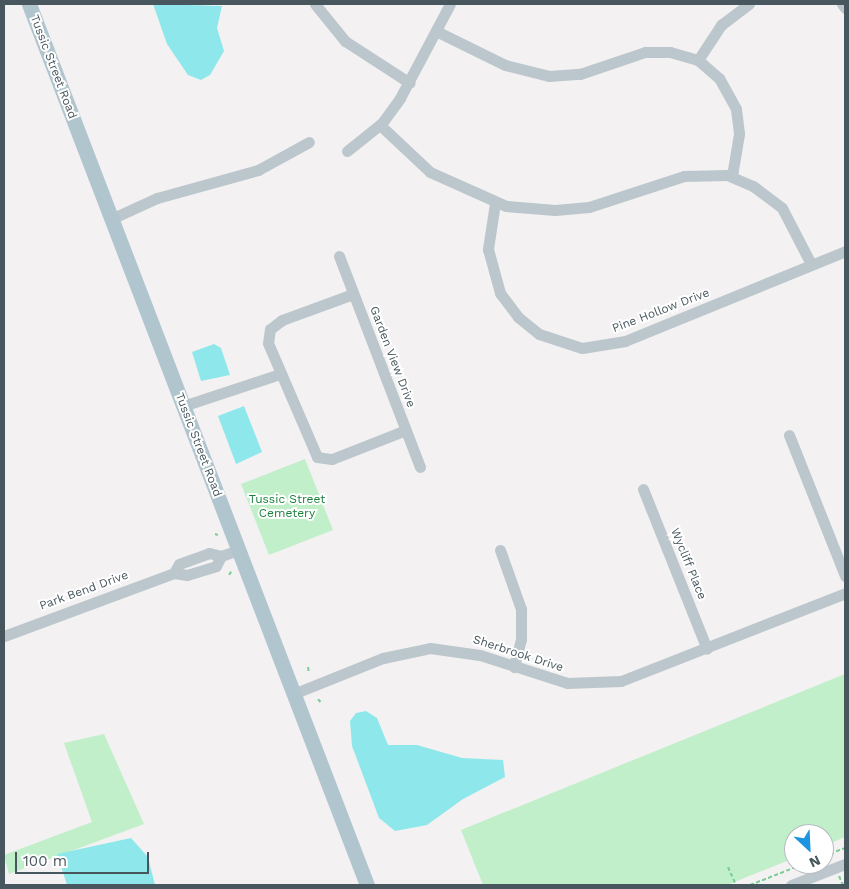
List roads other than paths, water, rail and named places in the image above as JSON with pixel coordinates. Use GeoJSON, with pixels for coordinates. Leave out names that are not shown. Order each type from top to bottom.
{"type":"FeatureCollection","features":[{"type":"Feature","properties":{"kind":"main road","name":"Tussic Street Road"},"geometry":{"type":"LineString","coordinates":[[29,5],[367,885]]}},
{"type":"Feature","properties":{"kind":"street"},"geometry":{"type":"LineString","coordinates":[[315,4],[345,41],[410,83]]}},
{"type":"Feature","properties":{"kind":"street"},"geometry":{"type":"LineString","coordinates":[[348,151],[380,125],[410,83],[450,4]]}},
{"type":"Feature","properties":{"kind":"street"},"geometry":{"type":"LineString","coordinates":[[698,60],[721,25],[750,4]]}},
{"type":"Feature","properties":{"kind":"street"},"geometry":{"type":"LineString","coordinates":[[842,4],[845,8]]}},
{"type":"Feature","properties":{"kind":"street"},"geometry":{"type":"LineString","coordinates":[[436,31],[505,65],[549,76],[580,74],[645,52],[670,52],[698,60],[719,78],[736,109],[740,134],[732,176]]}},
{"type":"Feature","properties":{"kind":"street"},"geometry":{"type":"LineString","coordinates":[[380,125],[430,172],[495,203],[575,209],[619,199],[684,176],[732,176],[753,186],[782,208],[812,264]]}},
{"type":"Feature","properties":{"kind":"street"},"geometry":{"type":"LineString","coordinates":[[111,219],[164,196],[258,170],[309,142]]}},
{"type":"Feature","properties":{"kind":"street","name":"Pine Hollow Drive"},"geometry":{"type":"LineString","coordinates":[[495,203],[488,249],[500,293],[529,327],[567,345],[594,348],[625,341],[845,251]]}},
{"type":"Feature","properties":{"kind":"street","name":"Garden View Drive"},"geometry":{"type":"LineString","coordinates":[[339,256],[420,467]]}},
{"type":"Feature","properties":{"kind":"street"},"geometry":{"type":"LineString","coordinates":[[353,294],[282,320],[270,329],[268,343],[280,374],[317,457],[332,458],[406,430]]}},
{"type":"Feature","properties":{"kind":"street"},"geometry":{"type":"LineString","coordinates":[[183,406],[280,374]]}},
{"type":"Feature","properties":{"kind":"street"},"geometry":{"type":"LineString","coordinates":[[789,434],[845,576]]}},
{"type":"Feature","properties":{"kind":"street","name":"Wycliff Place"},"geometry":{"type":"LineString","coordinates":[[643,488],[707,649]]}},
{"type":"Feature","properties":{"kind":"street","name":"Park Bend Drive"},"geometry":{"type":"LineString","coordinates":[[4,636],[174,573],[187,574],[216,566],[221,556],[238,550]]}},
{"type":"Feature","properties":{"kind":"street"},"geometry":{"type":"LineString","coordinates":[[500,550],[521,609],[521,638],[514,667]]}},
{"type":"Feature","properties":{"kind":"street","name":"Sherbrook Drive"},"geometry":{"type":"LineString","coordinates":[[293,694],[411,650],[465,651],[567,683],[605,684],[639,676],[845,593]]}},
{"type":"Feature","properties":{"kind":"street"},"geometry":{"type":"LineString","coordinates":[[791,885],[841,868]]}},
{"type":"Feature","properties":{"kind":"water"},"geometry":{"type":"Polygon","coordinates":[[[153,4],[222,6],[217,28],[224,51],[210,75],[201,80],[188,75],[167,44],[153,4]]]}},
{"type":"Feature","properties":{"kind":"water"},"geometry":{"type":"Polygon","coordinates":[[[214,344],[221,348],[230,375],[201,381],[192,352],[214,344]]]}},
{"type":"Feature","properties":{"kind":"water"},"geometry":{"type":"Polygon","coordinates":[[[244,406],[262,452],[236,464],[218,416],[244,406]]]}},
{"type":"Feature","properties":{"kind":"water"},"geometry":{"type":"Polygon","coordinates":[[[366,711],[377,718],[388,745],[417,745],[462,758],[503,760],[505,777],[463,799],[427,825],[395,831],[379,818],[352,746],[350,721],[356,713],[366,711]]]}},
{"type":"Feature","properties":{"kind":"water"},"geometry":{"type":"Polygon","coordinates":[[[131,838],[148,857],[155,885],[67,885],[57,854],[131,838]]]}},
{"type":"Feature","properties":{"kind":"park label","name":"Tussic Street Cemetery"},"geometry":{"type":"Point","coordinates":[287,507]}}]}
